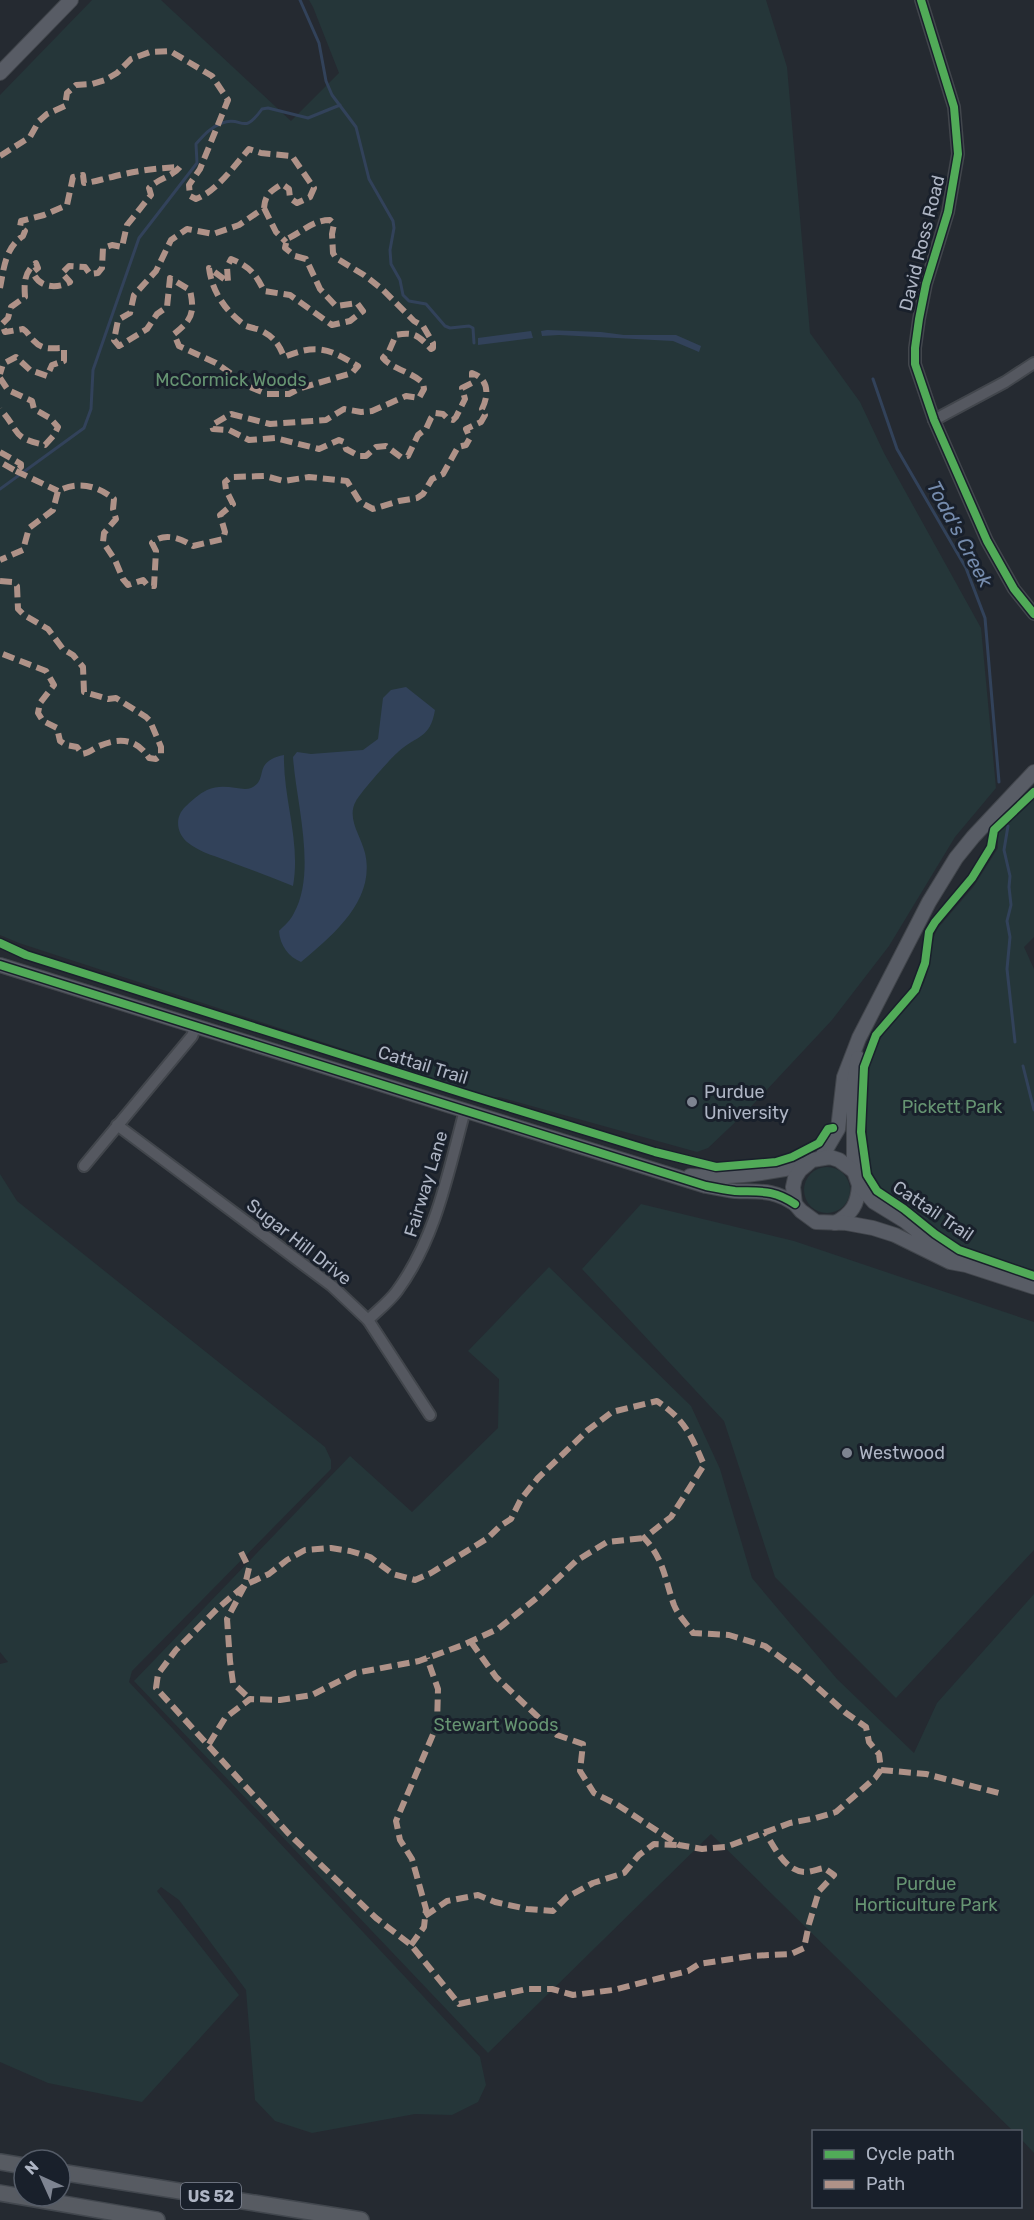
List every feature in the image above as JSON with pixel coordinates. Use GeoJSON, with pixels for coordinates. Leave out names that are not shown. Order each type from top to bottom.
{"type":"FeatureCollection","features":[{"type":"Feature","properties":{"kind":"main road","name":"US 52"},"geometry":{"type":"LineString","coordinates":[[72,2174],[361,2220]]}},
{"type":"Feature","properties":{"kind":"main road","name":"US 52"},"geometry":{"type":"LineString","coordinates":[[0,2193],[158,2220]]}},
{"type":"Feature","properties":{"kind":"street"},"geometry":{"type":"LineString","coordinates":[[0,73],[71,0]]}},
{"type":"Feature","properties":{"kind":"street","name":"David Ross Road"},"geometry":{"type":"LineString","coordinates":[[921,0],[954,107],[958,154],[948,212],[926,284],[915,348],[915,364],[934,420],[987,541],[1014,589],[1034,614]]}},
{"type":"Feature","properties":{"kind":"street"},"geometry":{"type":"LineString","coordinates":[[934,420],[1005,382],[1034,363]]}},
{"type":"Feature","properties":{"kind":"street"},"geometry":{"type":"LineString","coordinates":[[820,1158],[838,1129],[844,1077],[859,1038],[929,902],[956,858],[1034,772]]}},
{"type":"Feature","properties":{"kind":"street"},"geometry":{"type":"LineString","coordinates":[[0,965],[706,1186],[735,1191],[767,1191],[784,1197],[816,1222],[873,1228],[895,1235],[950,1262],[1034,1287]]}},
{"type":"Feature","properties":{"kind":"street"},"geometry":{"type":"LineString","coordinates":[[835,1223],[851,1213],[856,1204],[854,1082],[856,1065],[873,1014]]}},
{"type":"Feature","properties":{"kind":"street"},"geometry":{"type":"LineString","coordinates":[[84,1166],[192,1036],[196,1026]]}},
{"type":"Feature","properties":{"kind":"street","name":"Fairway Lane"},"geometry":{"type":"LineString","coordinates":[[368,1320],[396,1293],[419,1258],[445,1186],[465,1110]]}},
{"type":"Feature","properties":{"kind":"street","name":"Sugar Hill Drive"},"geometry":{"type":"LineString","coordinates":[[117,1125],[332,1286],[368,1320],[430,1415]]}},
{"type":"Feature","properties":{"kind":"street"},"geometry":{"type":"LineString","coordinates":[[675,1176],[747,1175],[776,1171],[830,1157],[839,1160],[857,1178],[879,1206],[905,1221],[939,1248],[966,1265]]}},
{"type":"Feature","properties":{"kind":"street"},"geometry":{"type":"LineString","coordinates":[[795,1204],[793,1187],[795,1178],[807,1164]]}},
{"type":"Feature","properties":{"kind":"green space","name":"McCormick Woods"},"geometry":{"type":"Polygon","coordinates":[[[92,0],[161,0],[291,121],[339,73],[309,0],[766,0],[787,67],[810,333],[860,402],[884,453],[981,628],[996,788],[955,837],[889,946],[832,1020],[747,1111],[708,1148],[697,1152],[499,1097],[489,1098],[393,1068],[380,1061],[0,935],[0,95],[92,0]]]}},
{"type":"Feature","properties":{"kind":"green space","name":"Pickett Park"},"geometry":{"type":"Polygon","coordinates":[[[1034,798],[1034,937],[1024,947],[1034,969],[1034,1270],[982,1254],[952,1240],[909,1206],[881,1189],[873,1177],[870,1163],[866,1112],[869,1069],[876,1047],[880,1038],[923,985],[938,928],[974,886],[998,848],[998,832],[1034,798]]]}},
{"type":"Feature","properties":{"kind":"green space"},"geometry":{"type":"Polygon","coordinates":[[[827,1167],[843,1174],[850,1190],[843,1206],[827,1213],[811,1206],[804,1190],[811,1174],[827,1167]]]}},
{"type":"Feature","properties":{"kind":"green space"},"geometry":{"type":"Polygon","coordinates":[[[0,1174],[17,1201],[325,1447],[331,1460],[331,1469],[132,1671],[129,1682],[480,2057],[486,2085],[478,2102],[452,2115],[415,2114],[312,2133],[275,2121],[255,2100],[246,1990],[179,1900],[161,1887],[157,1891],[239,1995],[142,2102],[48,2083],[0,2062],[0,1664],[8,1662],[0,1652],[0,1174]]]}},
{"type":"Feature","properties":{"kind":"green space"},"geometry":{"type":"Polygon","coordinates":[[[641,1204],[794,1241],[1034,1322],[1034,1550],[896,1698],[775,1577],[724,1421],[582,1269],[641,1204]]]}},
{"type":"Feature","properties":{"kind":"green space","name":"Stewart Woods"},"geometry":{"type":"Polygon","coordinates":[[[549,1267],[691,1406],[720,1469],[752,1578],[837,1679],[914,1753],[937,1703],[1034,1594],[1034,2153],[1022,2140],[1022,2130],[1012,2130],[711,1834],[488,2053],[134,1681],[350,1456],[412,1512],[498,1428],[499,1379],[468,1351],[549,1267]]]}},
{"type":"Feature","properties":{"kind":"water"},"geometry":{"type":"Polygon","coordinates":[[[531,331],[533,338],[478,345],[478,338],[531,331]]]}},
{"type":"Feature","properties":{"kind":"water"},"geometry":{"type":"Polygon","coordinates":[[[541,331],[624,335],[676,335],[701,346],[699,352],[673,341],[542,336],[541,331]]]}},
{"type":"Feature","properties":{"kind":"water"},"geometry":{"type":"Polygon","coordinates":[[[406,687],[435,710],[433,719],[426,732],[394,756],[356,801],[353,807],[353,820],[365,853],[367,870],[364,886],[349,915],[301,962],[286,950],[279,931],[294,913],[301,896],[304,878],[305,857],[293,757],[297,752],[311,754],[363,750],[378,739],[383,698],[391,690],[406,687]]]}},
{"type":"Feature","properties":{"kind":"water"},"geometry":{"type":"Polygon","coordinates":[[[284,755],[295,853],[293,886],[198,849],[183,838],[178,825],[182,811],[201,793],[220,787],[251,788],[260,780],[264,766],[268,762],[284,755]]]}},
{"type":"Feature","properties":{"kind":"waterway"},"geometry":{"type":"LineString","coordinates":[[300,0],[319,43],[326,81],[332,95],[356,127],[369,179],[393,221],[391,264],[400,280],[403,295],[409,301],[426,304],[445,326],[473,328],[474,343]]}},
{"type":"Feature","properties":{"kind":"waterway"},"geometry":{"type":"LineString","coordinates":[[0,489],[84,428],[91,409],[93,370],[139,238],[197,163],[196,144],[218,125],[229,121],[246,124],[262,109],[268,108],[308,118],[340,105]]}},
{"type":"Feature","properties":{"kind":"waterway","name":"Todd's Creek"},"geometry":{"type":"LineString","coordinates":[[873,379],[897,449],[966,568],[985,618],[999,782]]}},
{"type":"Feature","properties":{"kind":"waterway","name":"Todd's Creek"},"geometry":{"type":"LineString","coordinates":[[1008,826],[1004,850],[1010,876],[1011,905],[1007,921],[1010,937],[1007,969],[1015,1042]]}},
{"type":"Feature","properties":{"kind":"waterway","name":"Todd's Creek"},"geometry":{"type":"LineString","coordinates":[[1023,1066],[1034,1110]]}},
{"type":"Feature","properties":{"kind":"marked path"},"geometry":{"type":"LineString","coordinates":[[0,156],[30,137],[39,121],[47,114],[65,106],[67,93],[76,85],[105,80],[117,73],[131,59],[150,52],[170,51],[212,76],[228,100],[200,169],[189,185],[190,196],[196,199],[211,190],[249,149],[261,153],[292,156],[314,188],[310,197],[297,203],[290,198],[289,189],[282,184],[269,193],[264,208],[239,225],[213,234],[187,229],[171,240],[156,271],[134,295],[130,313],[118,320],[114,340],[119,346],[147,329],[157,314],[167,307],[170,278],[190,290],[191,315],[174,334],[179,346],[216,363],[250,387],[267,394],[289,394],[301,388],[352,373],[358,366],[339,355],[323,350],[306,350],[284,357],[278,344],[265,332],[246,326],[226,308],[213,285],[209,268],[228,282],[227,267],[231,259],[251,271],[264,291],[290,295],[332,325],[350,321],[363,311],[357,303],[336,306],[320,289],[306,259],[295,256],[285,248],[287,239],[313,224],[330,220],[334,224],[333,253],[336,258],[382,289],[414,321],[423,326],[433,343],[431,349],[412,334],[396,335],[383,358],[423,383],[424,389],[419,398],[406,396],[372,411],[344,409],[326,420],[270,424],[231,414],[212,425],[213,429],[229,430],[249,440],[275,438],[319,449],[339,440],[344,442],[346,449],[359,456],[366,456],[376,447],[386,446],[402,458],[408,456],[418,435],[426,429],[435,413],[443,414],[453,420],[456,417],[465,399],[462,388],[472,383],[472,373],[482,379],[486,388],[486,398],[482,409],[485,415],[481,422],[466,429],[470,438],[466,445],[458,447],[443,474],[432,479],[423,494],[417,498],[373,509],[360,502],[347,481],[309,477],[284,481],[265,476],[231,477],[225,482],[233,504],[220,515],[225,532],[223,539],[193,546],[172,537],[162,538],[152,543],[156,551],[154,586],[148,586],[143,580],[128,585],[103,542],[104,533],[116,519],[113,509],[114,499],[101,490],[80,485],[72,486],[58,491],[53,510],[29,528],[23,550],[0,560]]}},
{"type":"Feature","properties":{"kind":"marked path"},"geometry":{"type":"LineString","coordinates":[[0,288],[9,252],[25,231],[20,227],[21,221],[44,215],[67,205],[73,177],[83,175],[84,183],[137,171],[180,167],[149,188],[151,195],[127,225],[122,247],[112,245],[103,248],[102,268],[98,273],[90,274],[85,267],[69,266],[62,273],[70,282],[59,286],[48,286],[35,277],[33,272],[38,268],[36,263],[32,266],[26,278],[25,297],[11,307],[8,318],[2,324],[5,332],[23,329],[37,344],[44,347],[64,348],[64,361],[52,365],[47,376],[30,370],[16,357],[3,364],[0,374]]}},
{"type":"Feature","properties":{"kind":"marked path"},"geometry":{"type":"LineString","coordinates":[[264,208],[276,232],[286,242]]}},
{"type":"Feature","properties":{"kind":"marked path"},"geometry":{"type":"LineString","coordinates":[[0,378],[8,390],[32,401],[34,409],[50,418],[58,427],[45,445],[34,442],[21,436],[0,409]]}},
{"type":"Feature","properties":{"kind":"marked path"},"geometry":{"type":"LineString","coordinates":[[0,452],[21,464],[21,467],[16,471],[0,462]]}},
{"type":"Feature","properties":{"kind":"marked path"},"geometry":{"type":"LineString","coordinates":[[16,471],[58,491]]}},
{"type":"Feature","properties":{"kind":"marked path"},"geometry":{"type":"LineString","coordinates":[[0,581],[13,582],[17,586],[18,609],[48,629],[63,649],[73,655],[83,667],[84,692],[108,699],[116,698],[150,721],[161,747],[161,755],[156,759],[149,758],[133,743],[121,741],[107,743],[82,754],[77,747],[66,745],[60,741],[57,728],[43,721],[38,713],[40,703],[54,685],[46,671],[0,653]]}},
{"type":"Feature","properties":{"kind":"marked path"},"geometry":{"type":"LineString","coordinates":[[471,1642],[496,1677],[557,1735],[583,1744],[580,1771],[594,1793],[616,1804],[679,1845],[702,1849],[726,1847],[790,1823],[836,1812],[881,1770],[879,1754],[869,1742],[866,1727],[846,1713],[799,1671],[765,1646],[729,1635],[693,1633],[678,1612],[660,1562],[644,1538],[671,1517],[704,1465],[681,1422],[657,1401],[612,1412],[588,1430],[538,1478],[521,1499],[511,1519],[488,1538],[431,1573],[415,1580],[393,1574],[370,1557],[331,1548],[305,1550],[287,1560],[269,1574],[245,1585],[217,1609],[176,1650],[158,1674],[156,1688],[288,1833],[376,1918],[411,1945],[459,2004],[527,1989],[552,1989],[573,1995],[613,1990],[688,1971],[699,1964],[751,1956],[791,1954],[804,1948],[819,1891],[834,1875],[824,1868],[810,1872],[792,1868],[781,1858],[772,1845],[769,1838],[765,1832]]}},
{"type":"Feature","properties":{"kind":"marked path"},"geometry":{"type":"LineString","coordinates":[[209,1744],[225,1718],[250,1699],[280,1700],[312,1695],[355,1673],[419,1661],[463,1645],[498,1629],[538,1597],[576,1561],[607,1542],[644,1538]]}},
{"type":"Feature","properties":{"kind":"marked path"},"geometry":{"type":"LineString","coordinates":[[241,1552],[249,1568],[245,1585],[227,1619],[233,1683],[250,1699]]}},
{"type":"Feature","properties":{"kind":"marked path"},"geometry":{"type":"LineString","coordinates":[[411,1945],[424,1927],[426,1909],[412,1859],[400,1840],[396,1821],[437,1725],[438,1689],[427,1658]]}},
{"type":"Feature","properties":{"kind":"marked path"},"geometry":{"type":"LineString","coordinates":[[881,1770],[926,1774],[999,1793]]}},
{"type":"Feature","properties":{"kind":"marked path"},"geometry":{"type":"LineString","coordinates":[[425,1916],[447,1901],[478,1895],[495,1902],[527,1909],[553,1911],[567,1897],[593,1883],[624,1873],[639,1855],[654,1844],[677,1845]]}},
{"type":"Feature","properties":{"kind":"cycle path"},"geometry":{"type":"LineString","coordinates":[[921,0],[954,107],[958,154],[948,212],[926,284],[915,348],[915,364],[934,420],[987,541],[1014,589],[1034,614]]}},
{"type":"Feature","properties":{"kind":"cycle path","name":"Cattail Trail"},"geometry":{"type":"LineString","coordinates":[[1034,792],[994,830],[991,847],[972,878],[929,932],[925,963],[915,990],[876,1035],[864,1067],[861,1132],[867,1175],[877,1191],[959,1250],[1034,1276]]}},
{"type":"Feature","properties":{"kind":"cycle path","name":"Cattail Trail"},"geometry":{"type":"LineString","coordinates":[[0,943],[26,955],[472,1096],[655,1152],[716,1167],[776,1162],[792,1157],[819,1143],[828,1129],[833,1128]]}},
{"type":"Feature","properties":{"kind":"cycle path"},"geometry":{"type":"LineString","coordinates":[[0,965],[706,1186],[773,1194],[795,1204]]}},
{"type":"Feature","properties":{"kind":"place","name":"Purdue University"},"geometry":{"type":"Point","coordinates":[692,1102]}},
{"type":"Feature","properties":{"kind":"place","name":"Westwood"},"geometry":{"type":"Point","coordinates":[847,1453]}},
{"type":"Feature","properties":{"kind":"park label","name":"Purdue Horticulture Park"},"geometry":{"type":"Point","coordinates":[926,1894]}}]}
